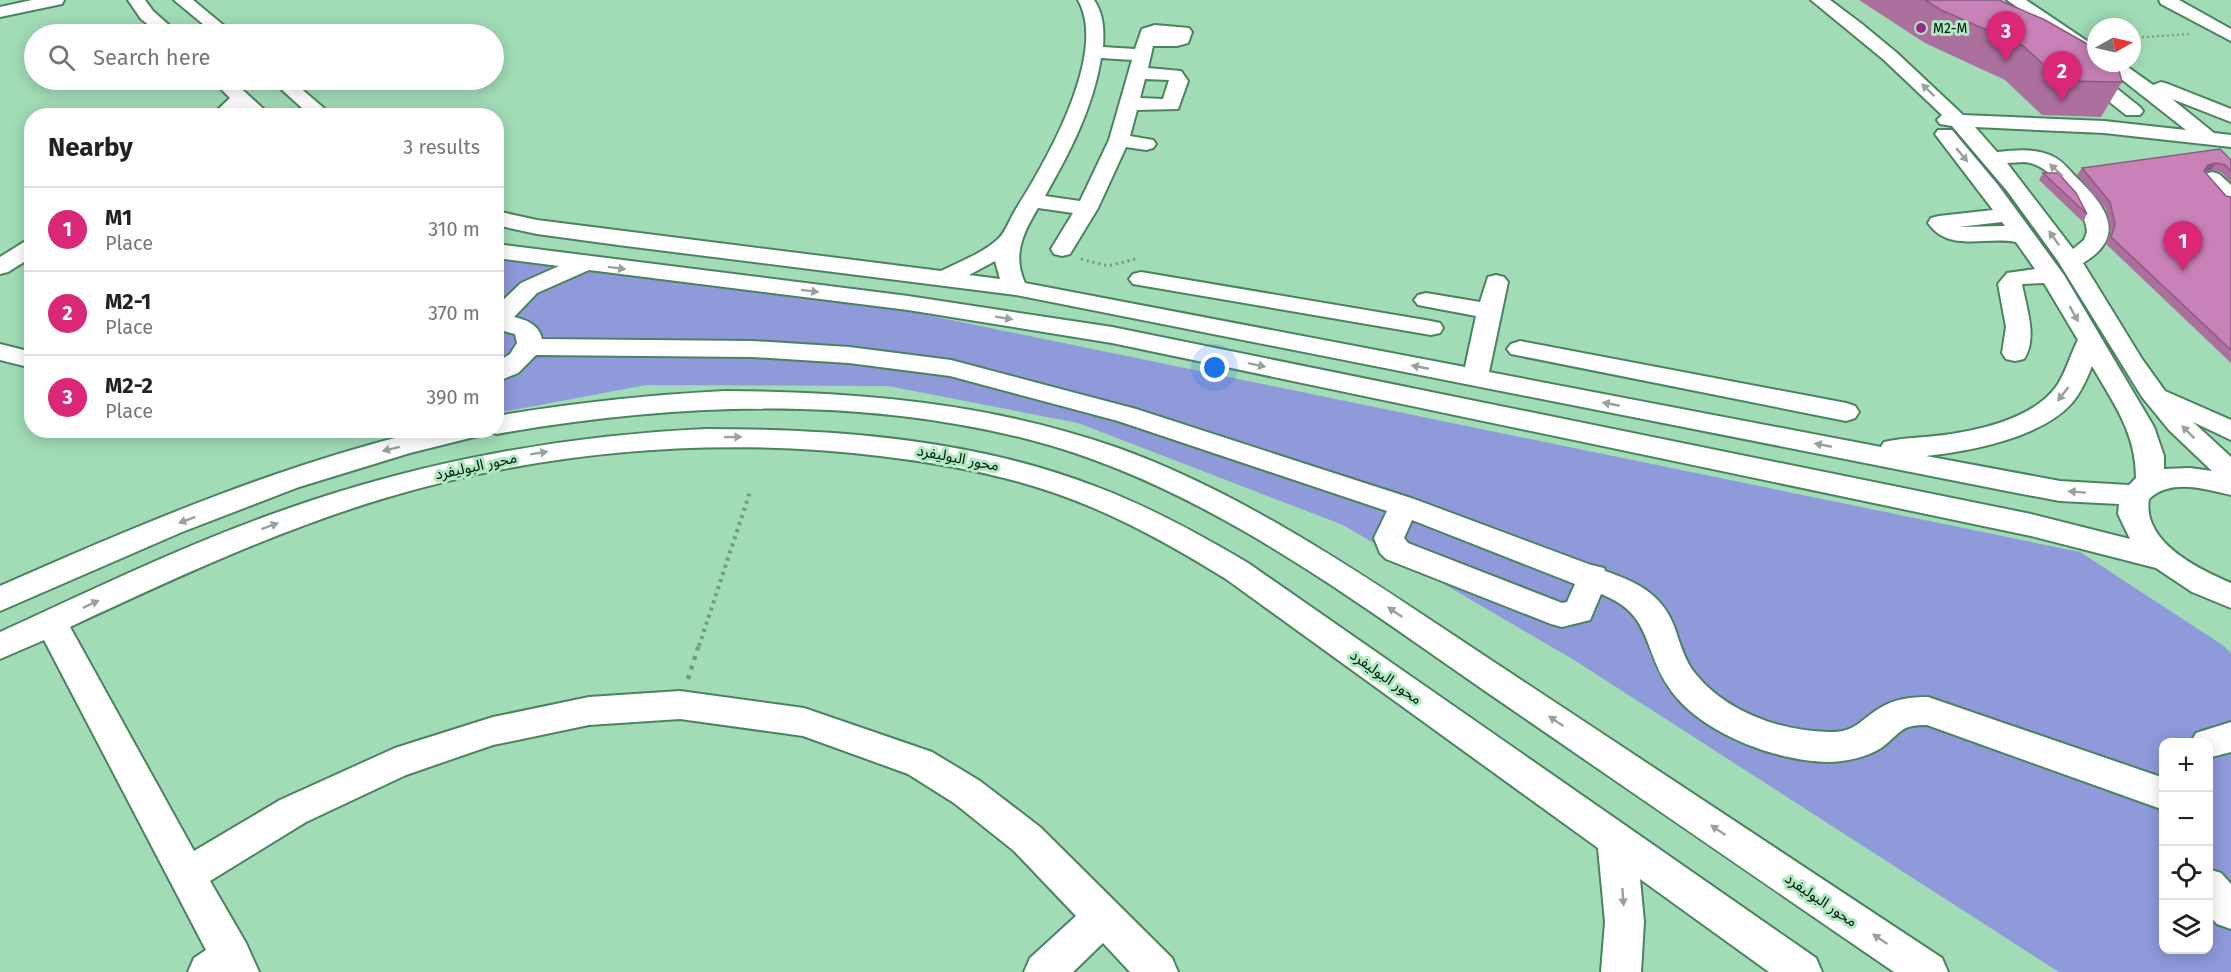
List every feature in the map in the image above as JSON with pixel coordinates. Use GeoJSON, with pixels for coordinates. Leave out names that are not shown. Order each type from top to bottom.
{"type":"FeatureCollection","features":[{"type":"Feature","properties":{"kind":"street"},"geometry":{"type":"LineString","coordinates":[[0,12],[56,0]]}},
{"type":"Feature","properties":{"kind":"street"},"geometry":{"type":"LineString","coordinates":[[136,0],[147,15],[158,24]]}},
{"type":"Feature","properties":{"kind":"street"},"geometry":{"type":"LineString","coordinates":[[1016,288],[1007,265],[1009,243],[1062,148],[1076,117],[1092,55],[1095,21],[1092,9],[1086,0]]}},
{"type":"Feature","properties":{"kind":"street"},"geometry":{"type":"LineString","coordinates":[[1797,0],[1869,57],[1933,120],[1968,162],[2024,237],[2061,275],[2156,397],[2188,433],[2231,472]]}},
{"type":"Feature","properties":{"kind":"street"},"geometry":{"type":"LineString","coordinates":[[1819,0],[1899,62],[1959,120],[2041,220],[2089,342],[2140,427],[2150,456],[2143,489],[2133,513],[2143,535],[2165,559],[2205,585],[2230,597]]}},
{"type":"Feature","properties":{"kind":"street"},"geometry":{"type":"LineString","coordinates":[[2015,0],[2087,42]]}},
{"type":"Feature","properties":{"kind":"street"},"geometry":{"type":"LineString","coordinates":[[2029,0],[2087,42]]}},
{"type":"Feature","properties":{"kind":"street"},"geometry":{"type":"LineString","coordinates":[[2167,0],[2227,34]]}},
{"type":"Feature","properties":{"kind":"street"},"geometry":{"type":"LineString","coordinates":[[147,15],[185,2],[212,24]]}},
{"type":"Feature","properties":{"kind":"street"},"geometry":{"type":"LineString","coordinates":[[2050,46],[2087,43]]}},
{"type":"Feature","properties":{"kind":"street"},"geometry":{"type":"LineString","coordinates":[[1092,55],[1142,57],[1174,75],[1179,81],[1171,105],[1130,104]]}},
{"type":"Feature","properties":{"kind":"street"},"geometry":{"type":"LineString","coordinates":[[1062,249],[1084,214],[1119,140],[1142,57]]}},
{"type":"Feature","properties":{"kind":"street"},"geometry":{"type":"LineString","coordinates":[[2071,64],[2133,111]]}},
{"type":"Feature","properties":{"kind":"street"},"geometry":{"type":"LineString","coordinates":[[2122,72],[2160,99],[2231,158]]}},
{"type":"Feature","properties":{"kind":"street"},"geometry":{"type":"LineString","coordinates":[[2138,72],[2231,141]]}},
{"type":"Feature","properties":{"kind":"street"},"geometry":{"type":"LineString","coordinates":[[2161,88],[2231,116]]}},
{"type":"Feature","properties":{"kind":"street"},"geometry":{"type":"LineString","coordinates":[[233,90],[253,108]]}},
{"type":"Feature","properties":{"kind":"street"},"geometry":{"type":"LineString","coordinates":[[292,90],[314,108]]}},
{"type":"Feature","properties":{"kind":"street"},"geometry":{"type":"LineString","coordinates":[[230,108],[242,98]]}},
{"type":"Feature","properties":{"kind":"street"},"geometry":{"type":"LineString","coordinates":[[1933,120],[2104,127],[2231,141]]}},
{"type":"Feature","properties":{"kind":"street"},"geometry":{"type":"LineString","coordinates":[[1119,140],[1146,144]]}},
{"type":"Feature","properties":{"kind":"street"},"geometry":{"type":"LineString","coordinates":[[1991,158],[2034,157],[2046,160],[2088,201],[2096,214],[2099,227],[2097,239],[2061,275],[2028,286],[2011,288],[2018,327],[2015,353]]}},
{"type":"Feature","properties":{"kind":"street"},"geometry":{"type":"LineString","coordinates":[[2212,178],[2231,198]]}},
{"type":"Feature","properties":{"kind":"street"},"geometry":{"type":"LineString","coordinates":[[1029,206],[1084,214]]}},
{"type":"Feature","properties":{"kind":"street"},"geometry":{"type":"LineString","coordinates":[[2008,215],[1939,223],[1951,233],[2004,233],[2024,237]]}},
{"type":"Feature","properties":{"kind":"street"},"geometry":{"type":"LineString","coordinates":[[504,220],[537,227],[1016,288],[2060,490],[2143,489],[2171,478],[2198,478],[2231,485]]}},
{"type":"Feature","properties":{"kind":"street"},"geometry":{"type":"LineString","coordinates":[[1976,233],[1998,252]]}},
{"type":"Feature","properties":{"kind":"street"},"geometry":{"type":"LineString","coordinates":[[944,279],[1009,243]]}},
{"type":"Feature","properties":{"kind":"street"},"geometry":{"type":"LineString","coordinates":[[0,267],[24,252]]}},
{"type":"Feature","properties":{"kind":"street"},"geometry":{"type":"LineString","coordinates":[[504,253],[908,303],[1112,335],[2031,525],[2165,559]]}},
{"type":"Feature","properties":{"kind":"street"},"geometry":{"type":"LineString","coordinates":[[529,288],[534,272],[533,257]]}},
{"type":"Feature","properties":{"kind":"street"},"geometry":{"type":"LineString","coordinates":[[504,313],[529,288],[556,274],[585,264]]}},
{"type":"Feature","properties":{"kind":"street"},"geometry":{"type":"LineString","coordinates":[[1133,270],[1431,328]]}},
{"type":"Feature","properties":{"kind":"street"},"geometry":{"type":"LineString","coordinates":[[1475,378],[1496,282]]}},
{"type":"Feature","properties":{"kind":"street"},"geometry":{"type":"LineString","coordinates":[[1426,300],[1488,311]]}},
{"type":"Feature","properties":{"kind":"street"},"geometry":{"type":"LineString","coordinates":[[1372,358],[1378,319]]}},
{"type":"Feature","properties":{"kind":"street"},"geometry":{"type":"LineString","coordinates":[[504,323],[521,326],[528,332],[531,339],[530,347],[523,358],[504,369]]}},
{"type":"Feature","properties":{"kind":"street"},"geometry":{"type":"LineString","coordinates":[[1860,452],[1944,445],[1980,437],[2038,415],[2058,401],[2072,384],[2089,342]]}},
{"type":"Feature","properties":{"kind":"street"},"geometry":{"type":"LineString","coordinates":[[530,347],[752,349],[849,356],[951,368],[1127,415],[1404,506],[1593,576],[1626,591],[1648,608],[1661,632],[1669,659],[1688,687],[1717,712],[1753,732],[1793,744],[1831,747],[1864,740],[1898,714],[1928,711],[2159,793]]}},
{"type":"Feature","properties":{"kind":"street"},"geometry":{"type":"LineString","coordinates":[[1520,349],[1846,412]]}},
{"type":"Feature","properties":{"kind":"street"},"geometry":{"type":"LineString","coordinates":[[0,352],[24,358]]}},
{"type":"Feature","properties":{"kind":"street"},"geometry":{"type":"LineString","coordinates":[[1645,373],[1647,410]]}},
{"type":"Feature","properties":{"kind":"street"},"geometry":{"type":"LineString","coordinates":[[2156,397],[2176,404],[2231,431]]}},
{"type":"Feature","properties":{"kind":"street","name":"محور البوليفرد"},"geometry":{"type":"LineString","coordinates":[[504,424],[615,407],[720,400],[823,401],[923,411],[1016,427],[1107,454],[1195,492],[1282,541],[1372,597],[1928,972]]}},
{"type":"Feature","properties":{"kind":"street","name":"محور البوليفرد"},"geometry":{"type":"LineString","coordinates":[[0,646],[199,554],[260,530],[376,490],[487,462],[593,445],[694,438],[791,437],[918,450],[974,460],[1063,485],[1151,522],[1237,571],[1802,972]]}},
{"type":"Feature","properties":{"kind":"street"},"geometry":{"type":"LineString","coordinates":[[0,599],[143,537],[270,488],[379,452],[436,438]]}},
{"type":"Feature","properties":{"kind":"street"},"geometry":{"type":"LineString","coordinates":[[1404,506],[1389,538],[1391,545],[1397,551],[1552,612],[1572,615],[1579,611],[1593,576]]}},
{"type":"Feature","properties":{"kind":"street"},"geometry":{"type":"LineString","coordinates":[[51,622],[188,874],[226,967]]}},
{"type":"Feature","properties":{"kind":"street"},"geometry":{"type":"LineString","coordinates":[[188,874],[293,811],[395,763],[504,728],[589,711],[680,705],[804,722],[920,763],[967,792],[1027,839],[1158,972]]}},
{"type":"Feature","properties":{"kind":"street"},"geometry":{"type":"LineString","coordinates":[[2213,742],[2231,737]]}},
{"type":"Feature","properties":{"kind":"street"},"geometry":{"type":"LineString","coordinates":[[1615,839],[1622,879],[1625,920],[1620,972]]}},
{"type":"Feature","properties":{"kind":"street"},"geometry":{"type":"LineString","coordinates":[[2213,891],[2231,911]]}},
{"type":"Feature","properties":{"kind":"street"},"geometry":{"type":"LineString","coordinates":[[1044,972],[1103,917]]}},
{"type":"Feature","properties":{"kind":"path"},"geometry":{"type":"LineString","coordinates":[[2141,38],[2227,34]]}},
{"type":"Feature","properties":{"kind":"path"},"geometry":{"type":"LineString","coordinates":[[1101,267],[1113,266],[1133,270]]}},
{"type":"Feature","properties":{"kind":"path"},"geometry":{"type":"LineString","coordinates":[[680,705],[750,492]]}},
{"type":"Feature","properties":{"kind":"shaded area"},"geometry":{"type":"Polygon","coordinates":[[[504,261],[854,300],[2080,552],[2224,646],[2231,653],[2231,972],[2059,972],[1574,660],[1343,525],[1078,423],[888,386],[646,385],[504,412],[504,261]]]}},
{"type":"Feature","properties":{"kind":"building"},"geometry":{"type":"Polygon","coordinates":[[[1925,0],[1999,0],[2045,20],[2087,44],[2087,72],[2119,72],[2122,82],[2062,81],[2023,46],[1941,10],[1925,0]]]}},
{"type":"Feature","properties":{"kind":"building"},"geometry":{"type":"Polygon","coordinates":[[[2220,149],[2231,160],[2231,171],[2225,165],[2216,163],[2208,165],[2204,171],[2226,196],[2231,197],[2231,350],[2111,237],[2115,224],[2110,202],[2082,168],[2220,149]]]}},
{"type":"Feature","properties":{"kind":"building"},"geometry":{"type":"Polygon","coordinates":[[[2043,173],[2058,173],[2076,193],[2087,214],[2043,173]]]}},
{"type":"Feature","properties":{"kind":"place","name":"M2-M"},"geometry":{"type":"Point","coordinates":[1921,28]}},
{"type":"Feature","properties":{"kind":"place","name":"M2-2"},"geometry":{"type":"Point","coordinates":[2006,61]}},
{"type":"Feature","properties":{"kind":"place","name":"M2-1"},"geometry":{"type":"Point","coordinates":[2062,101]}},
{"type":"Feature","properties":{"kind":"place","name":"M1"},"geometry":{"type":"Point","coordinates":[2183,271]}}]}
